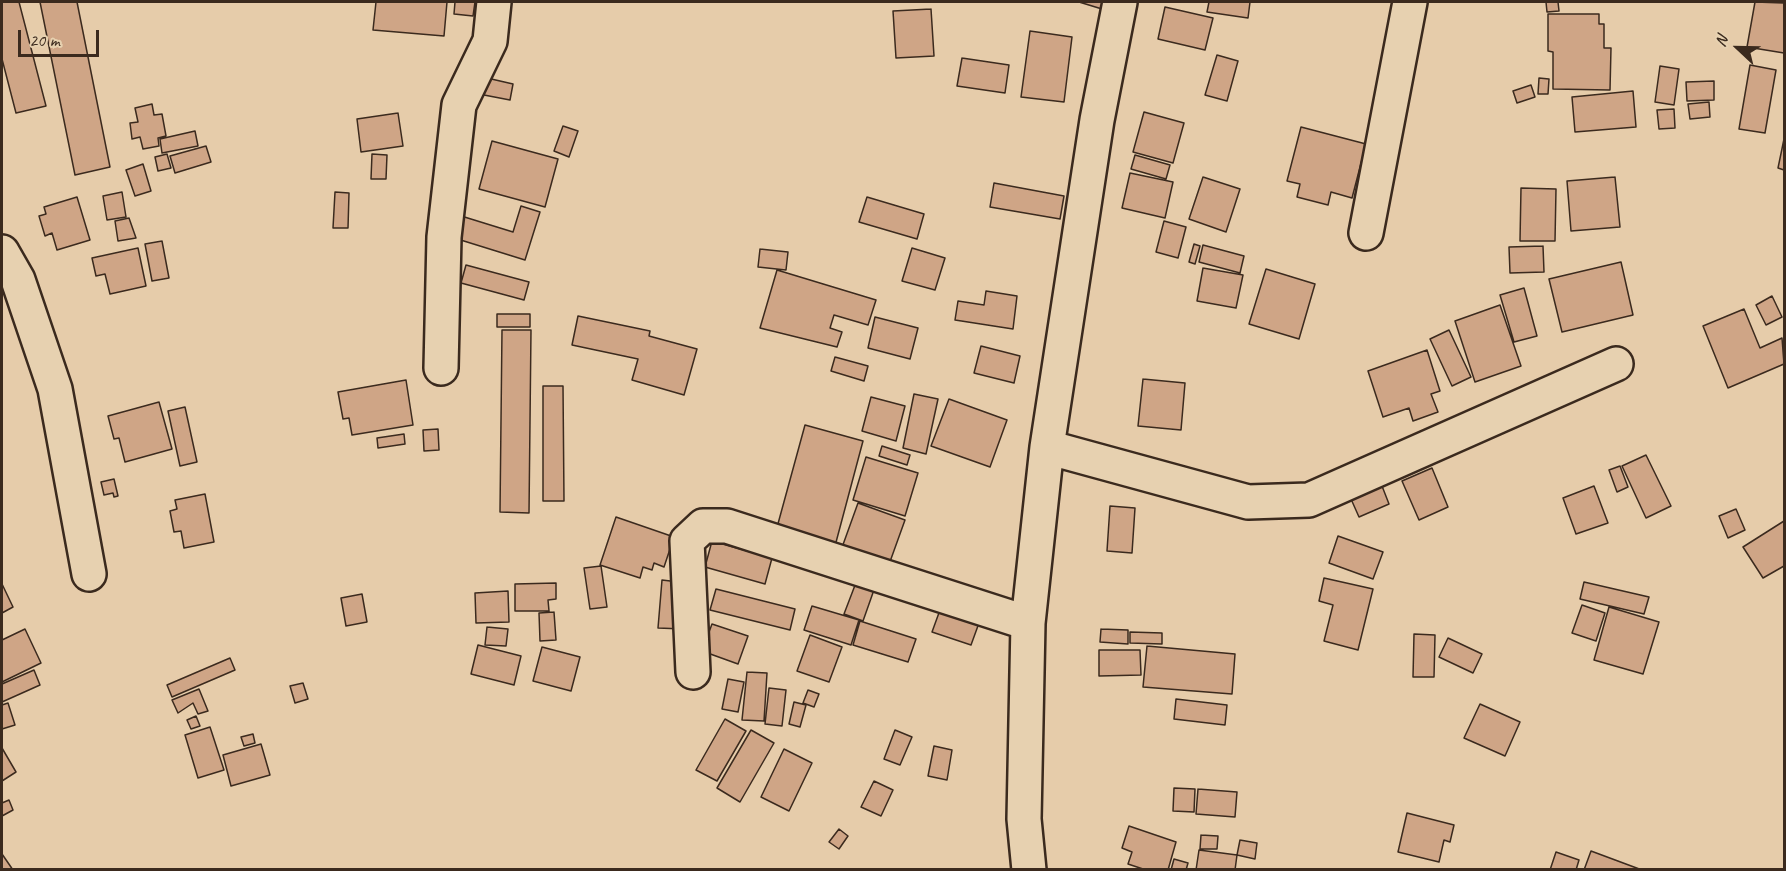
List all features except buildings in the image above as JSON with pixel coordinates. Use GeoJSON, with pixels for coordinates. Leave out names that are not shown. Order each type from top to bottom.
{"type":"FeatureCollection","features":[{"type":"Feature","properties":{"kind":"street"},"geometry":{"type":"LineString","coordinates":[[441,368],[444,237],[457,115],[459,105],[490,41],[494,2]]}},
{"type":"Feature","properties":{"kind":"street"},"geometry":{"type":"LineString","coordinates":[[1029,870],[1024,819],[1028,623],[1047,447],[1097,120],[1120,2]]}},
{"type":"Feature","properties":{"kind":"street"},"geometry":{"type":"LineString","coordinates":[[1366,232],[1410,2]]}},
{"type":"Feature","properties":{"kind":"street"},"geometry":{"type":"LineString","coordinates":[[2,252],[18,280],[55,389],[89,574]]}},
{"type":"Feature","properties":{"kind":"street"},"geometry":{"type":"LineString","coordinates":[[1047,447],[1248,502],[1309,501],[1616,364]]}},
{"type":"Feature","properties":{"kind":"street"},"geometry":{"type":"LineString","coordinates":[[693,672],[687,541],[703,526],[726,526],[1028,623]]}}]}
